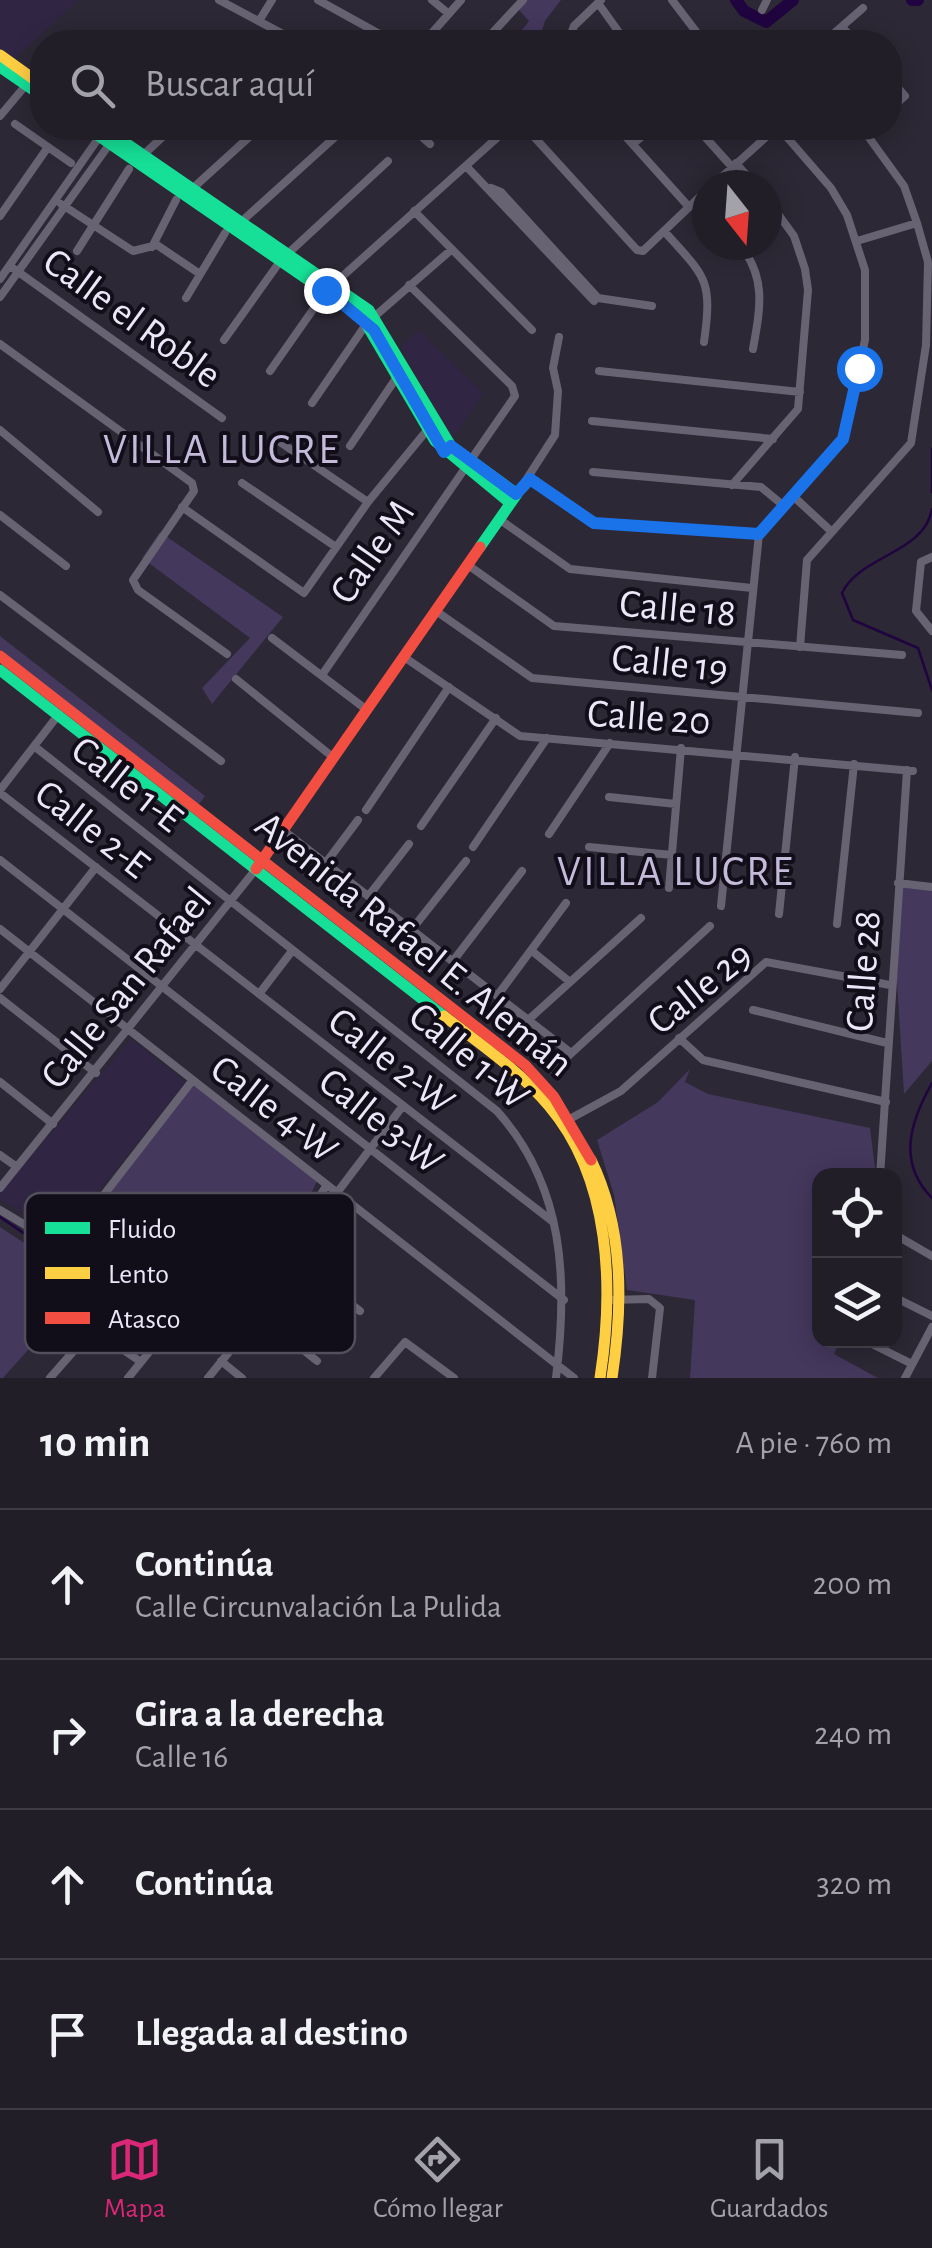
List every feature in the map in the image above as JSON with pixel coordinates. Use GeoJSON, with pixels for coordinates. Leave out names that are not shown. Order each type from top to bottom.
{"type":"FeatureCollection","features":[{"type":"Feature","properties":{"kind":"main road"},"geometry":{"type":"LineString","coordinates":[[0,55],[30,80]]}},
{"type":"Feature","properties":{"kind":"main road"},"geometry":{"type":"LineString","coordinates":[[0,67],[30,81]]}},
{"type":"Feature","properties":{"kind":"main road"},"geometry":{"type":"LineString","coordinates":[[114,140],[137,161],[234,228],[330,287],[371,320],[447,449],[514,498],[260,865]]}},
{"type":"Feature","properties":{"kind":"main road","name":"Avenida Rafael E. Alemán"},"geometry":{"type":"LineString","coordinates":[[0,656],[260,865]]}},
{"type":"Feature","properties":{"kind":"main road","name":"Avenida Rafael E. Alemán"},"geometry":{"type":"LineString","coordinates":[[0,670],[525,1064],[568,1120],[590,1186],[615,1300],[612,1378]]}},
{"type":"Feature","properties":{"kind":"main road","name":"Avenida Rafael E. Alemán"},"geometry":{"type":"LineString","coordinates":[[600,1378],[615,1300]]}},
{"type":"Feature","properties":{"kind":"street"},"geometry":{"type":"LineString","coordinates":[[219,0],[276,30]]}},
{"type":"Feature","properties":{"kind":"street"},"geometry":{"type":"LineString","coordinates":[[260,21],[272,0]]}},
{"type":"Feature","properties":{"kind":"street"},"geometry":{"type":"LineString","coordinates":[[318,0],[372,30]]}},
{"type":"Feature","properties":{"kind":"street"},"geometry":{"type":"LineString","coordinates":[[432,0],[449,14]]}},
{"type":"Feature","properties":{"kind":"street"},"geometry":{"type":"LineString","coordinates":[[435,30],[461,0]]}},
{"type":"Feature","properties":{"kind":"street"},"geometry":{"type":"LineString","coordinates":[[495,30],[523,0]]}},
{"type":"Feature","properties":{"kind":"street"},"geometry":{"type":"LineString","coordinates":[[672,0],[695,30]]}},
{"type":"Feature","properties":{"kind":"street"},"geometry":{"type":"LineString","coordinates":[[762,10],[767,0]]}},
{"type":"Feature","properties":{"kind":"street"},"geometry":{"type":"LineString","coordinates":[[572,30],[600,2],[618,30]]}},
{"type":"Feature","properties":{"kind":"street"},"geometry":{"type":"LineString","coordinates":[[838,30],[863,8]]}},
{"type":"Feature","properties":{"kind":"street"},"geometry":{"type":"LineString","coordinates":[[842,26],[846,30]]}},
{"type":"Feature","properties":{"kind":"street"},"geometry":{"type":"LineString","coordinates":[[0,116],[30,85]]}},
{"type":"Feature","properties":{"kind":"street"},"geometry":{"type":"LineString","coordinates":[[14,124],[30,135]]}},
{"type":"Feature","properties":{"kind":"street"},"geometry":{"type":"LineString","coordinates":[[38,140],[70,163]]}},
{"type":"Feature","properties":{"kind":"street"},"geometry":{"type":"LineString","coordinates":[[0,298],[103,140]]}},
{"type":"Feature","properties":{"kind":"street"},"geometry":{"type":"LineString","coordinates":[[77,251],[137,161],[159,140]]}},
{"type":"Feature","properties":{"kind":"street"},"geometry":{"type":"LineString","coordinates":[[152,246],[185,194],[246,140]]}},
{"type":"Feature","properties":{"kind":"street"},"geometry":{"type":"LineString","coordinates":[[186,298],[234,228],[332,140]]}},
{"type":"Feature","properties":{"kind":"street"},"geometry":{"type":"LineString","coordinates":[[426,140],[430,144]]}},
{"type":"Feature","properties":{"kind":"street"},"geometry":{"type":"LineString","coordinates":[[270,371],[330,287],[495,140]]}},
{"type":"Feature","properties":{"kind":"street"},"geometry":{"type":"LineString","coordinates":[[537,140],[642,251],[692,205]]}},
{"type":"Feature","properties":{"kind":"street"},"geometry":{"type":"LineString","coordinates":[[628,140],[689,207]]}},
{"type":"Feature","properties":{"kind":"street"},"geometry":{"type":"LineString","coordinates":[[632,144],[637,140]]}},
{"type":"Feature","properties":{"kind":"street"},"geometry":{"type":"LineString","coordinates":[[709,140],[739,170]]}},
{"type":"Feature","properties":{"kind":"street"},"geometry":{"type":"LineString","coordinates":[[729,170],[764,140]]}},
{"type":"Feature","properties":{"kind":"street"},"geometry":{"type":"LineString","coordinates":[[721,906],[759,534],[843,439],[868,307],[857,240],[831,188],[789,140]]}},
{"type":"Feature","properties":{"kind":"street"},"geometry":{"type":"LineString","coordinates":[[800,647],[806,560],[911,443],[926,345],[930,262],[904,186],[873,140]]}},
{"type":"Feature","properties":{"kind":"street"},"geometry":{"type":"LineString","coordinates":[[0,216],[48,147]]}},
{"type":"Feature","properties":{"kind":"street"},"geometry":{"type":"LineString","coordinates":[[224,340],[284,256],[388,160]]}},
{"type":"Feature","properties":{"kind":"street"},"geometry":{"type":"LineString","coordinates":[[466,166],[598,298],[652,306]]}},
{"type":"Feature","properties":{"kind":"street"},"geometry":{"type":"LineString","coordinates":[[61,203],[133,252],[157,244],[200,274]]}},
{"type":"Feature","properties":{"kind":"street"},"geometry":{"type":"LineString","coordinates":[[0,279],[61,203]]}},
{"type":"Feature","properties":{"kind":"street"},"geometry":{"type":"LineString","coordinates":[[414,211],[532,330]]}},
{"type":"Feature","properties":{"kind":"street"},"geometry":{"type":"LineString","coordinates":[[732,485],[798,410],[805,270],[794,236],[782,220]]}},
{"type":"Feature","properties":{"kind":"street"},"geometry":{"type":"LineString","coordinates":[[857,240],[918,223]]}},
{"type":"Feature","properties":{"kind":"street"},"geometry":{"type":"LineString","coordinates":[[664,231],[706,283],[710,299],[704,342]]}},
{"type":"Feature","properties":{"kind":"street"},"geometry":{"type":"LineString","coordinates":[[312,403],[371,320],[451,250]]}},
{"type":"Feature","properties":{"kind":"street"},"geometry":{"type":"LineString","coordinates":[[752,260],[759,282],[753,349]]}},
{"type":"Feature","properties":{"kind":"street","name":"Calle el Roble"},"geometry":{"type":"LineString","coordinates":[[10,266],[222,418]]}},
{"type":"Feature","properties":{"kind":"street","name":"Calle M"},"geometry":{"type":"LineString","coordinates":[[322,675],[514,400],[514,391],[409,286]]}},
{"type":"Feature","properties":{"kind":"street"},"geometry":{"type":"LineString","coordinates":[[514,498],[530,479],[558,422],[553,368],[560,337]]}},
{"type":"Feature","properties":{"kind":"street"},"geometry":{"type":"LineString","coordinates":[[0,344],[192,483],[194,492],[133,580],[138,590],[227,654]]}},
{"type":"Feature","properties":{"kind":"street"},"geometry":{"type":"LineString","coordinates":[[350,446],[401,371]]}},
{"type":"Feature","properties":{"kind":"street"},"geometry":{"type":"LineString","coordinates":[[599,371],[800,392]]}},
{"type":"Feature","properties":{"kind":"street"},"geometry":{"type":"LineString","coordinates":[[592,420],[773,439]]}},
{"type":"Feature","properties":{"kind":"street"},"geometry":{"type":"LineString","coordinates":[[182,507],[304,593],[368,502],[431,426]]}},
{"type":"Feature","properties":{"kind":"street"},"geometry":{"type":"LineString","coordinates":[[0,430],[98,512]]}},
{"type":"Feature","properties":{"kind":"street"},"geometry":{"type":"LineString","coordinates":[[277,440],[368,502]]}},
{"type":"Feature","properties":{"kind":"street"},"geometry":{"type":"LineString","coordinates":[[593,472],[761,487],[784,506]]}},
{"type":"Feature","properties":{"kind":"street"},"geometry":{"type":"LineString","coordinates":[[530,479],[594,523],[759,534]]}},
{"type":"Feature","properties":{"kind":"street"},"geometry":{"type":"LineString","coordinates":[[242,483],[336,547]]}},
{"type":"Feature","properties":{"kind":"street"},"geometry":{"type":"LineString","coordinates":[[793,496],[832,532]]}},
{"type":"Feature","properties":{"kind":"street"},"geometry":{"type":"LineString","coordinates":[[0,515],[66,566]]}},
{"type":"Feature","properties":{"kind":"street"},"geometry":{"type":"LineString","coordinates":[[499,519],[570,570],[752,588]]}},
{"type":"Feature","properties":{"kind":"street"},"geometry":{"type":"LineString","coordinates":[[932,557],[921,562],[916,611],[932,631]]}},
{"type":"Feature","properties":{"kind":"street","name":"Calle 18"},"geometry":{"type":"LineString","coordinates":[[468,564],[554,626],[902,655]]}},
{"type":"Feature","properties":{"kind":"street"},"geometry":{"type":"LineString","coordinates":[[0,596],[221,761]]}},
{"type":"Feature","properties":{"kind":"street","name":"Calle 19"},"geometry":{"type":"LineString","coordinates":[[436,611],[532,678],[918,714]]}},
{"type":"Feature","properties":{"kind":"street"},"geometry":{"type":"LineString","coordinates":[[272,638],[367,710]]}},
{"type":"Feature","properties":{"kind":"street","name":"Calle 20"},"geometry":{"type":"LineString","coordinates":[[404,657],[520,736],[910,770]]}},
{"type":"Feature","properties":{"kind":"street"},"geometry":{"type":"LineString","coordinates":[[236,679],[334,758]]}},
{"type":"Feature","properties":{"kind":"street"},"geometry":{"type":"LineString","coordinates":[[366,810],[449,686]]}},
{"type":"Feature","properties":{"kind":"street"},"geometry":{"type":"LineString","coordinates":[[0,792],[58,714]]}},
{"type":"Feature","properties":{"kind":"street"},"geometry":{"type":"LineString","coordinates":[[420,826],[496,718]]}},
{"type":"Feature","properties":{"kind":"street"},"geometry":{"type":"LineString","coordinates":[[473,847],[547,738]]}},
{"type":"Feature","properties":{"kind":"street"},"geometry":{"type":"LineString","coordinates":[[549,834],[610,743]]}},
{"type":"Feature","properties":{"kind":"street","name":"Calle 1-E"},"geometry":{"type":"LineString","coordinates":[[34,746],[232,903]]}},
{"type":"Feature","properties":{"kind":"street"},"geometry":{"type":"LineString","coordinates":[[670,888],[681,748]]}},
{"type":"Feature","properties":{"kind":"street"},"geometry":{"type":"LineString","coordinates":[[779,914],[795,758]]}},
{"type":"Feature","properties":{"kind":"street"},"geometry":{"type":"LineString","coordinates":[[838,924],[854,764]]}},
{"type":"Feature","properties":{"kind":"street","name":"Calle 28"},"geometry":{"type":"LineString","coordinates":[[881,1168],[890,985],[910,770]]}},
{"type":"Feature","properties":{"kind":"street","name":"Calle 2-E"},"geometry":{"type":"LineString","coordinates":[[0,792],[197,946]]}},
{"type":"Feature","properties":{"kind":"street"},"geometry":{"type":"LineString","coordinates":[[609,797],[676,804]]}},
{"type":"Feature","properties":{"kind":"street"},"geometry":{"type":"LineString","coordinates":[[328,860],[358,820]]}},
{"type":"Feature","properties":{"kind":"street"},"geometry":{"type":"LineString","coordinates":[[286,828],[571,1054]]}},
{"type":"Feature","properties":{"kind":"street"},"geometry":{"type":"LineString","coordinates":[[370,894],[409,844]]}},
{"type":"Feature","properties":{"kind":"street"},"geometry":{"type":"LineString","coordinates":[[589,847],[672,855]]}},
{"type":"Feature","properties":{"kind":"street","name":"Calle 3-W"},"geometry":{"type":"LineString","coordinates":[[0,860],[564,1300]]}},
{"type":"Feature","properties":{"kind":"street"},"geometry":{"type":"LineString","coordinates":[[413,928],[466,861]]}},
{"type":"Feature","properties":{"kind":"street","name":"Calle San Rafael"},"geometry":{"type":"LineString","coordinates":[[0,1188],[260,865]]}},
{"type":"Feature","properties":{"kind":"street"},"geometry":{"type":"LineString","coordinates":[[0,989],[96,867]]}},
{"type":"Feature","properties":{"kind":"street"},"geometry":{"type":"LineString","coordinates":[[453,961],[522,871]]}},
{"type":"Feature","properties":{"kind":"street"},"geometry":{"type":"LineString","coordinates":[[898,884],[932,887]]}},
{"type":"Feature","properties":{"kind":"street","name":"Calle 1-W"},"geometry":{"type":"LineString","coordinates":[[232,903],[498,1111],[526,1144],[542,1178],[564,1300],[556,1378]]}},
{"type":"Feature","properties":{"kind":"street"},"geometry":{"type":"LineString","coordinates":[[496,996],[566,903]]}},
{"type":"Feature","properties":{"kind":"street"},"geometry":{"type":"LineString","coordinates":[[527,1021],[640,918]]}},
{"type":"Feature","properties":{"kind":"street"},"geometry":{"type":"LineString","coordinates":[[553,1070],[710,926]]}},
{"type":"Feature","properties":{"kind":"street","name":"Calle 4-W"},"geometry":{"type":"LineString","coordinates":[[0,930],[335,1193]]}},
{"type":"Feature","properties":{"kind":"street","name":"Calle 2-W"},"geometry":{"type":"LineString","coordinates":[[197,946],[552,1221]]}},
{"type":"Feature","properties":{"kind":"street"},"geometry":{"type":"LineString","coordinates":[[258,994],[292,951]]}},
{"type":"Feature","properties":{"kind":"street"},"geometry":{"type":"LineString","coordinates":[[532,951],[570,982]]}},
{"type":"Feature","properties":{"kind":"street","name":"Calle 29"},"geometry":{"type":"LineString","coordinates":[[568,1120],[621,1092],[766,962],[890,985]]}},
{"type":"Feature","properties":{"kind":"street"},"geometry":{"type":"LineString","coordinates":[[0,998],[96,1073]]}},
{"type":"Feature","properties":{"kind":"street"},"geometry":{"type":"LineString","coordinates":[[753,1010],[886,1042]]}},
{"type":"Feature","properties":{"kind":"street"},"geometry":{"type":"LineString","coordinates":[[680,1038],[703,1060],[886,1102]]}},
{"type":"Feature","properties":{"kind":"street"},"geometry":{"type":"LineString","coordinates":[[105,1193],[192,1081]]}},
{"type":"Feature","properties":{"kind":"street"},"geometry":{"type":"LineString","coordinates":[[0,1082],[53,1124]]}},
{"type":"Feature","properties":{"kind":"street"},"geometry":{"type":"LineString","coordinates":[[337,1193],[402,1107]]}},
{"type":"Feature","properties":{"kind":"street"},"geometry":{"type":"LineString","coordinates":[[0,1154],[16,1168]]}},
{"type":"Feature","properties":{"kind":"street"},"geometry":{"type":"LineString","coordinates":[[318,1193],[323,1183]]}},
{"type":"Feature","properties":{"kind":"street","name":"Calle 4-W"},"geometry":{"type":"LineString","coordinates":[[355,1209],[574,1378]]}},
{"type":"Feature","properties":{"kind":"street"},"geometry":{"type":"LineString","coordinates":[[0,1210],[25,1225]]}},
{"type":"Feature","properties":{"kind":"street"},"geometry":{"type":"LineString","coordinates":[[902,1239],[932,1256]]}},
{"type":"Feature","properties":{"kind":"street"},"geometry":{"type":"LineString","coordinates":[[615,1300],[649,1299],[660,1308],[652,1378]]}},
{"type":"Feature","properties":{"kind":"street"},"geometry":{"type":"LineString","coordinates":[[902,1300],[932,1316]]}},
{"type":"Feature","properties":{"kind":"street"},"geometry":{"type":"LineString","coordinates":[[355,1307],[360,1311]]}},
{"type":"Feature","properties":{"kind":"street"},"geometry":{"type":"LineString","coordinates":[[905,1378],[932,1328]]}},
{"type":"Feature","properties":{"kind":"street"},"geometry":{"type":"LineString","coordinates":[[374,1378],[405,1342],[454,1378]]}},
{"type":"Feature","properties":{"kind":"street"},"geometry":{"type":"LineString","coordinates":[[880,1348],[912,1364]]}},
{"type":"Feature","properties":{"kind":"street"},"geometry":{"type":"LineString","coordinates":[[50,1378],[72,1353]]}},
{"type":"Feature","properties":{"kind":"street"},"geometry":{"type":"LineString","coordinates":[[128,1353],[141,1362]]}},
{"type":"Feature","properties":{"kind":"street"},"geometry":{"type":"LineString","coordinates":[[128,1378],[148,1353]]}},
{"type":"Feature","properties":{"kind":"street"},"geometry":{"type":"LineString","coordinates":[[208,1378],[228,1353]]}},
{"type":"Feature","properties":{"kind":"street"},"geometry":{"type":"LineString","coordinates":[[308,1353],[318,1361]]}},
{"type":"Feature","properties":{"kind":"street"},"geometry":{"type":"LineString","coordinates":[[221,1361],[242,1378]]}},
{"type":"Feature","properties":{"kind":"shaded area"},"geometry":{"type":"Polygon","coordinates":[[[0,0],[79,0],[46,30],[30,30],[30,44],[14,59],[0,50],[0,0]]]}},
{"type":"Feature","properties":{"kind":"shaded area"},"geometry":{"type":"Polygon","coordinates":[[[524,0],[561,0],[542,30],[522,30],[529,21],[517,8],[524,0]]]}},
{"type":"Feature","properties":{"kind":"shaded area"},"geometry":{"type":"Polygon","coordinates":[[[419,330],[484,394],[451,440],[400,347],[419,330]]]}},
{"type":"Feature","properties":{"kind":"shaded area"},"geometry":{"type":"Polygon","coordinates":[[[160,532],[283,617],[212,704],[202,688],[250,638],[142,558],[160,532]]]}},
{"type":"Feature","properties":{"kind":"shaded area"},"geometry":{"type":"Polygon","coordinates":[[[0,636],[205,796],[199,804],[0,650],[0,636]]]}},
{"type":"Feature","properties":{"kind":"shaded area"},"geometry":{"type":"Polygon","coordinates":[[[898,883],[932,887],[932,1061],[904,1094],[896,967],[898,883]]]}},
{"type":"Feature","properties":{"kind":"shaded area"},"geometry":{"type":"Polygon","coordinates":[[[131,1039],[185,1082],[98,1193],[25,1193],[25,1214],[0,1200],[0,1193],[131,1039]]]}},
{"type":"Feature","properties":{"kind":"shaded area"},"geometry":{"type":"Polygon","coordinates":[[[690,1069],[685,1082],[708,1094],[870,1128],[875,1168],[812,1168],[812,1348],[837,1348],[834,1354],[878,1378],[690,1378],[695,1300],[627,1290],[614,1195],[597,1140],[658,1102],[690,1069]]]}},
{"type":"Feature","properties":{"kind":"shaded area"},"geometry":{"type":"Polygon","coordinates":[[[192,1081],[318,1179],[311,1193],[103,1193],[192,1081]]]}},
{"type":"Feature","properties":{"kind":"shaded area"},"geometry":{"type":"Polygon","coordinates":[[[0,1227],[25,1243],[25,1353],[0,1378],[0,1227]]]}},
{"type":"Feature","properties":{"kind":"waterway"},"geometry":{"type":"LineString","coordinates":[[736,0],[744,11],[766,22],[793,0]]}},
{"type":"Feature","properties":{"kind":"waterway"},"geometry":{"type":"LineString","coordinates":[[912,0],[918,0]]}},
{"type":"Feature","properties":{"kind":"waterway"},"geometry":{"type":"LineString","coordinates":[[932,449],[932,492]]}},
{"type":"Feature","properties":{"kind":"waterway"},"geometry":{"type":"LineString","coordinates":[[932,509],[917,536],[863,570],[842,593],[853,620],[918,648],[932,690]]}},
{"type":"Feature","properties":{"kind":"waterway"},"geometry":{"type":"LineString","coordinates":[[932,1083],[918,1112],[911,1142],[914,1171],[932,1198]]}},
{"type":"Feature","properties":{"kind":"waterway"},"geometry":{"type":"LineString","coordinates":[[0,1217],[25,1234]]}},
{"type":"Feature","properties":{"kind":"traffic: fast"},"geometry":{"type":"LineString","coordinates":[[0,67],[30,88]]}},
{"type":"Feature","properties":{"kind":"traffic: fast"},"geometry":{"type":"LineString","coordinates":[[104,140],[362,317],[435,441],[510,503]]}},
{"type":"Feature","properties":{"kind":"traffic: fast"},"geometry":{"type":"LineString","coordinates":[[121,140],[369,310],[451,446],[517,494],[480,547]]}},
{"type":"Feature","properties":{"kind":"traffic: fast"},"geometry":{"type":"LineString","coordinates":[[0,670],[444,1016]]}},
{"type":"Feature","properties":{"kind":"traffic: slow"},"geometry":{"type":"LineString","coordinates":[[0,55],[30,76]]}},
{"type":"Feature","properties":{"kind":"traffic: slow"},"geometry":{"type":"LineString","coordinates":[[444,1016],[538,1093],[570,1135],[585,1167],[596,1200],[606,1272],[607,1308],[600,1378]]}},
{"type":"Feature","properties":{"kind":"traffic: slow"},"geometry":{"type":"LineString","coordinates":[[591,1160],[610,1212],[618,1267],[618,1323],[612,1378]]}},
{"type":"Feature","properties":{"kind":"traffic: jam"},"geometry":{"type":"LineString","coordinates":[[256,869],[480,547]]}},
{"type":"Feature","properties":{"kind":"traffic: jam"},"geometry":{"type":"LineString","coordinates":[[0,656],[525,1065],[554,1097],[591,1160]]}},
{"type":"Feature","properties":{"kind":"district","name":"VILLA LUCRE"},"geometry":{"type":"Point","coordinates":[222,448]}},
{"type":"Feature","properties":{"kind":"district","name":"VILLA LUCRE"},"geometry":{"type":"Point","coordinates":[676,870]}},
{"type":"Feature","properties":{"kind":"route"},"geometry":{"type":"LineString","coordinates":[[326,290],[374,330],[444,452],[451,446],[516,494],[530,479],[594,523],[759,534],[843,439],[859,368]]}}]}
